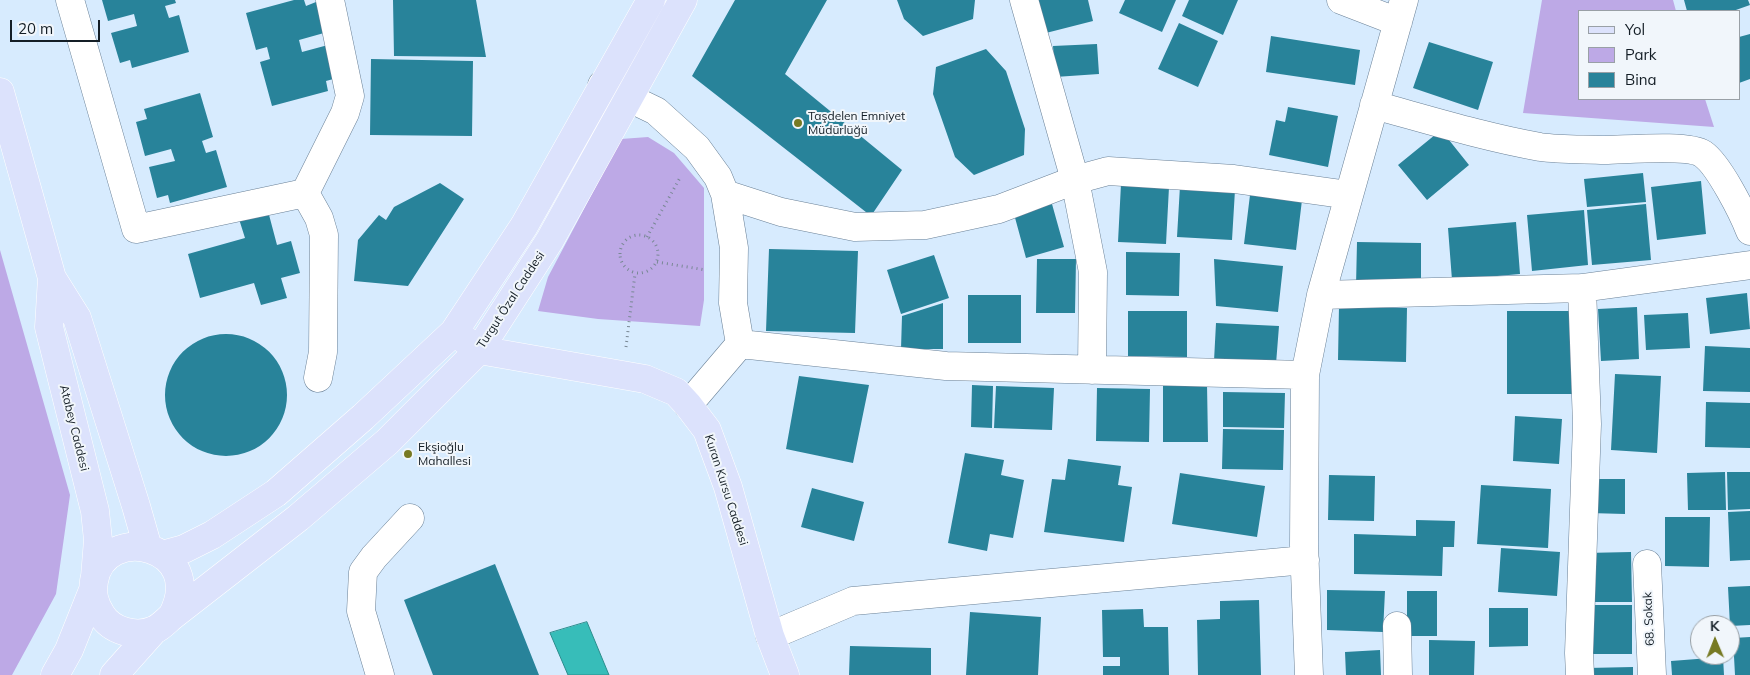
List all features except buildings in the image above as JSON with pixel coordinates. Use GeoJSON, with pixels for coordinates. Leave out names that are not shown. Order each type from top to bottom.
{"type":"FeatureCollection","features":[{"type":"Feature","properties":{"kind":"main road"},"geometry":{"type":"LineString","coordinates":[[55,675],[69,650],[105,560],[117,551],[131,547],[155,551],[184,549],[212,535],[276,493],[363,417],[454,332],[524,226],[651,0]]}},
{"type":"Feature","properties":{"kind":"main road","name":"Turgut Özal Caddesi"},"geometry":{"type":"LineString","coordinates":[[163,623],[298,518],[387,442],[479,350],[550,240],[683,0]]}},
{"type":"Feature","properties":{"kind":"main road","name":"Atabey Caddesi"},"geometry":{"type":"LineString","coordinates":[[0,92],[6,135],[52,278],[77,318],[136,506],[155,551]]}},
{"type":"Feature","properties":{"kind":"main road","name":"Atabey Caddesi"},"geometry":{"type":"LineString","coordinates":[[52,278],[49,327],[95,511],[98,540],[94,584]]}},
{"type":"Feature","properties":{"kind":"main road","name":"Kuran Kursu Caddesi"},"geometry":{"type":"LineString","coordinates":[[454,332],[479,350],[645,379],[676,392],[707,430],[728,487],[770,636],[785,675]]}},
{"type":"Feature","properties":{"kind":"main road","name":"Turgut Özal Caddesi"},"geometry":{"type":"LineString","coordinates":[[114,675],[178,605],[179,577],[172,564],[155,551]]}},
{"type":"Feature","properties":{"kind":"main road"},"geometry":{"type":"LineString","coordinates":[[94,584],[96,605],[102,617],[113,626],[125,632],[139,634],[163,623]]}},
{"type":"Feature","properties":{"kind":"street"},"geometry":{"type":"LineString","coordinates":[[70,0],[136,229],[305,193]]}},
{"type":"Feature","properties":{"kind":"street"},"geometry":{"type":"LineString","coordinates":[[305,193],[345,114],[350,96],[330,0]]}},
{"type":"Feature","properties":{"kind":"street"},"geometry":{"type":"LineString","coordinates":[[1024,0],[1075,180],[1092,272],[1092,370]]}},
{"type":"Feature","properties":{"kind":"street"},"geometry":{"type":"LineString","coordinates":[[1309,675],[1305,560],[1305,375],[1322,295],[1348,195],[1401,11],[1341,0]]}},
{"type":"Feature","properties":{"kind":"street"},"geometry":{"type":"LineString","coordinates":[[602,86],[656,110],[697,148],[718,176],[725,194],[734,248],[733,303],[740,344]]}},
{"type":"Feature","properties":{"kind":"street"},"geometry":{"type":"LineString","coordinates":[[1374,105],[1494,137],[1542,147],[1613,150],[1678,148],[1702,153],[1723,180],[1743,213],[1750,232]]}},
{"type":"Feature","properties":{"kind":"street"},"geometry":{"type":"LineString","coordinates":[[725,194],[781,212],[855,227],[925,226],[999,209],[1075,180],[1108,171],[1234,178],[1348,195]]}},
{"type":"Feature","properties":{"kind":"street"},"geometry":{"type":"LineString","coordinates":[[305,193],[319,218],[324,235],[323,352],[318,378]]}},
{"type":"Feature","properties":{"kind":"street"},"geometry":{"type":"LineString","coordinates":[[1322,295],[1582,288],[1750,265]]}},
{"type":"Feature","properties":{"kind":"street"},"geometry":{"type":"LineString","coordinates":[[1580,675],[1579,653],[1588,424],[1582,288]]}},
{"type":"Feature","properties":{"kind":"street"},"geometry":{"type":"LineString","coordinates":[[740,344],[946,366],[1305,375]]}},
{"type":"Feature","properties":{"kind":"street"},"geometry":{"type":"LineString","coordinates":[[688,405],[740,344]]}},
{"type":"Feature","properties":{"kind":"street"},"geometry":{"type":"LineString","coordinates":[[380,675],[361,611],[363,572],[374,557],[410,518]]}},
{"type":"Feature","properties":{"kind":"street"},"geometry":{"type":"LineString","coordinates":[[770,636],[853,601],[1305,560]]}},
{"type":"Feature","properties":{"kind":"street","name":"68. Sokak"},"geometry":{"type":"LineString","coordinates":[[1647,564],[1652,675]]}},
{"type":"Feature","properties":{"kind":"street"},"geometry":{"type":"LineString","coordinates":[[1397,626],[1398,675]]}},
{"type":"Feature","properties":{"kind":"path"},"geometry":{"type":"LineString","coordinates":[[647,237],[697,148]]}},
{"type":"Feature","properties":{"kind":"path"},"geometry":{"type":"LineString","coordinates":[[634,236],[647,237],[656,245],[657,262],[648,271],[636,274],[629,271],[621,261],[621,248],[628,238],[634,236]]}},
{"type":"Feature","properties":{"kind":"path"},"geometry":{"type":"LineString","coordinates":[[657,262],[734,275]]}},
{"type":"Feature","properties":{"kind":"path"},"geometry":{"type":"LineString","coordinates":[[622,375],[636,274]]}},
{"type":"Feature","properties":{"kind":"green space"},"geometry":{"type":"Polygon","coordinates":[[[1542,0],[1673,0],[1676,10],[1578,10],[1578,100],[1705,100],[1714,127],[1523,113],[1542,0]]]}},
{"type":"Feature","properties":{"kind":"green space"},"geometry":{"type":"Polygon","coordinates":[[[648,137],[674,153],[704,188],[704,300],[700,326],[598,319],[538,311],[548,277],[621,139],[648,137]]]}},
{"type":"Feature","properties":{"kind":"green space"},"geometry":{"type":"Polygon","coordinates":[[[0,250],[70,495],[56,594],[12,675],[0,675],[0,250]]]}},
{"type":"Feature","properties":{"kind":"shaded area"},"geometry":{"type":"Polygon","coordinates":[[[587,622],[609,675],[568,675],[550,633],[587,622]]]}},
{"type":"Feature","properties":{"kind":"place","name":"Taşdelen Emniyet Müdürlüğü"},"geometry":{"type":"Point","coordinates":[798,123]}},
{"type":"Feature","properties":{"kind":"place","name":"Ekşioğlu Mahallesi"},"geometry":{"type":"Point","coordinates":[408,454]}}]}
